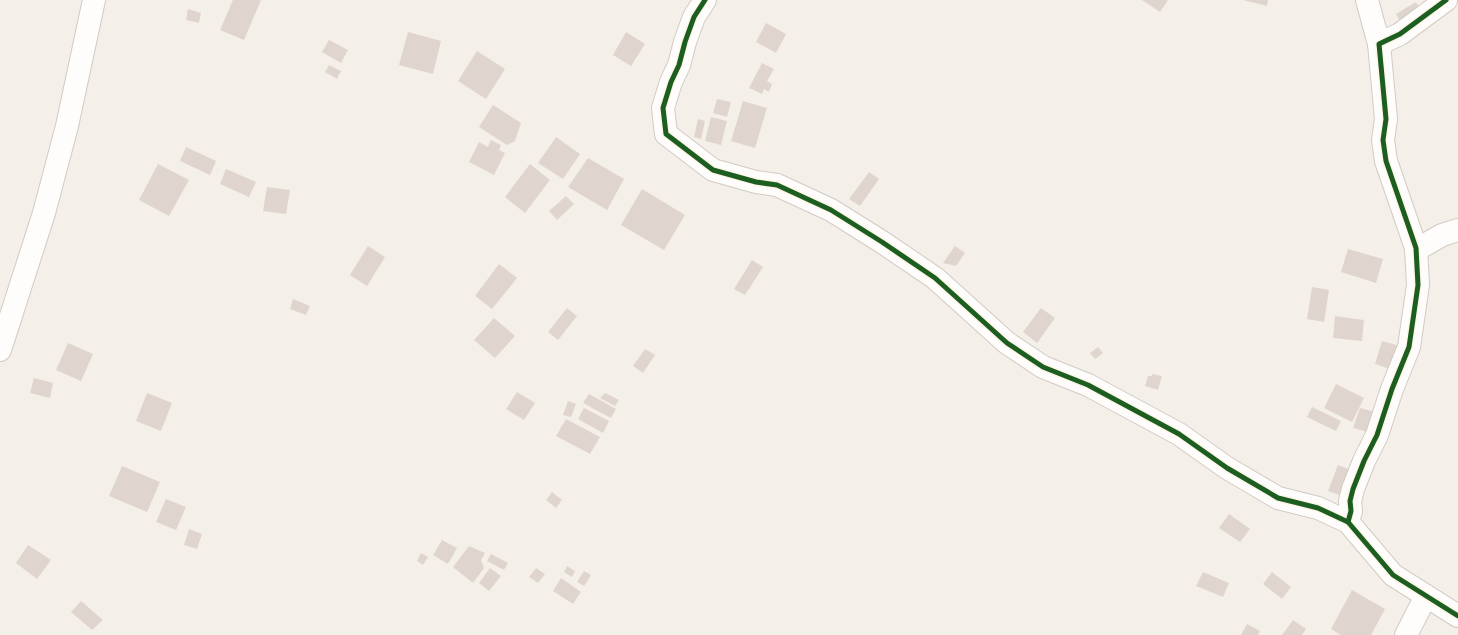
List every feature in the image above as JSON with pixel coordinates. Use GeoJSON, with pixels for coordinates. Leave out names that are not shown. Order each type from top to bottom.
{"type":"FeatureCollection","features":[{"type":"Feature","properties":{"kind":"street"},"geometry":{"type":"LineString","coordinates":[[0,350],[44,213],[66,126],[94,0]]}},
{"type":"Feature","properties":{"kind":"street"},"geometry":{"type":"LineString","coordinates":[[705,0],[694,17],[679,65],[662,108],[666,134],[713,170],[756,182],[777,185],[831,210],[935,278],[1007,343],[1043,367],[1088,385],[1179,434],[1227,468],[1278,498],[1318,508],[1348,522],[1393,575],[1458,616]]}},
{"type":"Feature","properties":{"kind":"street"},"geometry":{"type":"LineString","coordinates":[[1348,522],[1351,511],[1350,501],[1352,489],[1377,436],[1392,389],[1409,347],[1418,285],[1416,250],[1386,161],[1383,140],[1386,119],[1379,44],[1367,0]]}},
{"type":"Feature","properties":{"kind":"street"},"geometry":{"type":"LineString","coordinates":[[1379,44],[1400,34],[1446,0]]}},
{"type":"Feature","properties":{"kind":"street"},"geometry":{"type":"LineString","coordinates":[[1416,250],[1442,235],[1458,230]]}},
{"type":"Feature","properties":{"kind":"street"},"geometry":{"type":"LineString","coordinates":[[1406,635],[1426,596]]}},
{"type":"Feature","properties":{"kind":"building"},"geometry":{"type":"Polygon","coordinates":[[[233,0],[261,0],[244,40],[220,30],[233,0]]]}},
{"type":"Feature","properties":{"kind":"building"},"geometry":{"type":"Polygon","coordinates":[[[1142,0],[1168,0],[1160,12],[1142,0]]]}},
{"type":"Feature","properties":{"kind":"building"},"geometry":{"type":"Polygon","coordinates":[[[1243,0],[1268,0],[1267,6],[1243,0]]]}},
{"type":"Feature","properties":{"kind":"building"},"geometry":{"type":"Polygon","coordinates":[[[1416,2],[1423,14],[1403,26],[1396,14],[1416,2]]]}},
{"type":"Feature","properties":{"kind":"building"},"geometry":{"type":"Polygon","coordinates":[[[188,9],[201,13],[199,23],[186,20],[188,9]]]}},
{"type":"Feature","properties":{"kind":"building"},"geometry":{"type":"Polygon","coordinates":[[[766,23],[786,34],[776,53],[756,42],[766,23]]]}},
{"type":"Feature","properties":{"kind":"building"},"geometry":{"type":"Polygon","coordinates":[[[408,32],[441,41],[433,74],[399,65],[408,32]]]}},
{"type":"Feature","properties":{"kind":"building"},"geometry":{"type":"Polygon","coordinates":[[[626,32],[645,44],[631,66],[613,55],[626,32]]]}},
{"type":"Feature","properties":{"kind":"building"},"geometry":{"type":"Polygon","coordinates":[[[329,40],[348,50],[341,63],[322,52],[329,40]]]}},
{"type":"Feature","properties":{"kind":"building"},"geometry":{"type":"Polygon","coordinates":[[[477,51],[505,69],[486,99],[458,81],[477,51]]]}},
{"type":"Feature","properties":{"kind":"building"},"geometry":{"type":"Polygon","coordinates":[[[762,63],[774,69],[767,81],[772,84],[769,92],[764,89],[762,94],[749,88],[762,63]]]}},
{"type":"Feature","properties":{"kind":"building"},"geometry":{"type":"Polygon","coordinates":[[[329,65],[341,71],[337,79],[325,72],[329,65]]]}},
{"type":"Feature","properties":{"kind":"building"},"geometry":{"type":"Polygon","coordinates":[[[717,99],[731,102],[727,117],[713,113],[717,99]]]}},
{"type":"Feature","properties":{"kind":"building"},"geometry":{"type":"Polygon","coordinates":[[[743,101],[767,108],[755,148],[731,141],[743,101]]]}},
{"type":"Feature","properties":{"kind":"building"},"geometry":{"type":"Polygon","coordinates":[[[493,105],[521,123],[515,141],[507,145],[479,127],[493,105]]]}},
{"type":"Feature","properties":{"kind":"building"},"geometry":{"type":"Polygon","coordinates":[[[711,117],[727,121],[721,145],[705,141],[711,117]]]}},
{"type":"Feature","properties":{"kind":"building"},"geometry":{"type":"Polygon","coordinates":[[[698,119],[705,121],[701,139],[694,137],[698,119]]]}},
{"type":"Feature","properties":{"kind":"building"},"geometry":{"type":"Polygon","coordinates":[[[556,137],[580,154],[563,179],[538,163],[556,137]]]}},
{"type":"Feature","properties":{"kind":"building"},"geometry":{"type":"Polygon","coordinates":[[[491,140],[501,145],[499,150],[505,153],[494,175],[469,162],[479,142],[488,147],[491,140]]]}},
{"type":"Feature","properties":{"kind":"building"},"geometry":{"type":"Polygon","coordinates":[[[186,147],[216,161],[210,175],[180,161],[186,147]]]}},
{"type":"Feature","properties":{"kind":"building"},"geometry":{"type":"Polygon","coordinates":[[[588,158],[624,179],[607,210],[568,187],[588,158]]]}},
{"type":"Feature","properties":{"kind":"building"},"geometry":{"type":"Polygon","coordinates":[[[158,164],[189,180],[169,216],[139,200],[158,164]]]}},
{"type":"Feature","properties":{"kind":"building"},"geometry":{"type":"Polygon","coordinates":[[[530,164],[550,180],[525,213],[505,197],[530,164]]]}},
{"type":"Feature","properties":{"kind":"building"},"geometry":{"type":"Polygon","coordinates":[[[226,169],[256,182],[249,197],[220,184],[226,169]]]}},
{"type":"Feature","properties":{"kind":"building"},"geometry":{"type":"Polygon","coordinates":[[[869,172],[879,179],[860,206],[849,199],[869,172]]]}},
{"type":"Feature","properties":{"kind":"building"},"geometry":{"type":"Polygon","coordinates":[[[267,187],[290,190],[286,214],[263,211],[267,187]]]}},
{"type":"Feature","properties":{"kind":"building"},"geometry":{"type":"Polygon","coordinates":[[[642,189],[685,215],[664,250],[621,225],[642,189]]]}},
{"type":"Feature","properties":{"kind":"building"},"geometry":{"type":"Polygon","coordinates":[[[566,196],[574,204],[557,220],[549,211],[566,196]]]}},
{"type":"Feature","properties":{"kind":"building"},"geometry":{"type":"Polygon","coordinates":[[[368,246],[385,257],[367,286],[350,275],[368,246]]]}},
{"type":"Feature","properties":{"kind":"building"},"geometry":{"type":"Polygon","coordinates":[[[955,246],[965,253],[956,266],[943,263],[955,246]]]}},
{"type":"Feature","properties":{"kind":"building"},"geometry":{"type":"Polygon","coordinates":[[[1348,249],[1383,259],[1376,283],[1341,272],[1348,249]]]}},
{"type":"Feature","properties":{"kind":"building"},"geometry":{"type":"Polygon","coordinates":[[[752,260],[763,267],[745,295],[734,289],[752,260]]]}},
{"type":"Feature","properties":{"kind":"building"},"geometry":{"type":"Polygon","coordinates":[[[499,264],[517,278],[492,309],[475,296],[499,264]]]}},
{"type":"Feature","properties":{"kind":"building"},"geometry":{"type":"Polygon","coordinates":[[[1312,287],[1329,290],[1324,322],[1307,319],[1312,287]]]}},
{"type":"Feature","properties":{"kind":"building"},"geometry":{"type":"Polygon","coordinates":[[[293,299],[310,306],[306,315],[290,309],[293,299]]]}},
{"type":"Feature","properties":{"kind":"building"},"geometry":{"type":"Polygon","coordinates":[[[567,308],[577,316],[558,340],[548,332],[567,308]]]}},
{"type":"Feature","properties":{"kind":"building"},"geometry":{"type":"Polygon","coordinates":[[[1041,308],[1055,318],[1037,343],[1023,332],[1041,308]]]}},
{"type":"Feature","properties":{"kind":"building"},"geometry":{"type":"Polygon","coordinates":[[[1335,316],[1364,320],[1362,341],[1333,338],[1335,316]]]}},
{"type":"Feature","properties":{"kind":"building"},"geometry":{"type":"Polygon","coordinates":[[[494,318],[515,336],[495,358],[474,340],[494,318]]]}},
{"type":"Feature","properties":{"kind":"building"},"geometry":{"type":"Polygon","coordinates":[[[1382,341],[1400,346],[1393,370],[1375,364],[1382,341]]]}},
{"type":"Feature","properties":{"kind":"building"},"geometry":{"type":"Polygon","coordinates":[[[68,343],[93,354],[81,381],[56,370],[68,343]]]}},
{"type":"Feature","properties":{"kind":"building"},"geometry":{"type":"Polygon","coordinates":[[[1098,347],[1103,353],[1095,359],[1090,353],[1098,347]]]}},
{"type":"Feature","properties":{"kind":"building"},"geometry":{"type":"Polygon","coordinates":[[[645,349],[655,355],[643,373],[633,366],[645,349]]]}},
{"type":"Feature","properties":{"kind":"building"},"geometry":{"type":"Polygon","coordinates":[[[1152,374],[1162,376],[1158,390],[1145,386],[1148,376],[1152,376],[1152,374]]]}},
{"type":"Feature","properties":{"kind":"building"},"geometry":{"type":"Polygon","coordinates":[[[34,378],[53,383],[50,398],[30,393],[34,378]]]}},
{"type":"Feature","properties":{"kind":"building"},"geometry":{"type":"Polygon","coordinates":[[[1336,384],[1364,398],[1352,422],[1324,408],[1336,384]]]}},
{"type":"Feature","properties":{"kind":"building"},"geometry":{"type":"Polygon","coordinates":[[[517,392],[535,403],[524,420],[506,409],[517,392]]]}},
{"type":"Feature","properties":{"kind":"building"},"geometry":{"type":"Polygon","coordinates":[[[147,393],[172,403],[161,431],[136,421],[147,393]]]}},
{"type":"Feature","properties":{"kind":"building"},"geometry":{"type":"Polygon","coordinates":[[[605,393],[619,400],[615,406],[600,398],[605,393]]]}},
{"type":"Feature","properties":{"kind":"building"},"geometry":{"type":"Polygon","coordinates":[[[589,394],[616,409],[611,418],[583,403],[589,394]]]}},
{"type":"Feature","properties":{"kind":"building"},"geometry":{"type":"Polygon","coordinates":[[[568,401],[576,404],[571,417],[563,415],[568,401]]]}},
{"type":"Feature","properties":{"kind":"building"},"geometry":{"type":"Polygon","coordinates":[[[1312,407],[1341,421],[1336,431],[1307,417],[1312,407]]]}},
{"type":"Feature","properties":{"kind":"building"},"geometry":{"type":"Polygon","coordinates":[[[584,408],[609,421],[603,433],[578,419],[584,408]]]}},
{"type":"Feature","properties":{"kind":"building"},"geometry":{"type":"Polygon","coordinates":[[[1360,408],[1378,413],[1372,433],[1353,428],[1360,408]]]}},
{"type":"Feature","properties":{"kind":"building"},"geometry":{"type":"Polygon","coordinates":[[[566,419],[600,437],[590,454],[556,436],[566,419]]]}},
{"type":"Feature","properties":{"kind":"building"},"geometry":{"type":"Polygon","coordinates":[[[1338,465],[1351,470],[1342,496],[1328,491],[1338,465]]]}},
{"type":"Feature","properties":{"kind":"building"},"geometry":{"type":"Polygon","coordinates":[[[122,466],[160,482],[147,512],[109,496],[122,466]]]}},
{"type":"Feature","properties":{"kind":"building"},"geometry":{"type":"Polygon","coordinates":[[[552,492],[562,500],[556,508],[546,500],[552,492]]]}},
{"type":"Feature","properties":{"kind":"building"},"geometry":{"type":"Polygon","coordinates":[[[166,499],[186,507],[176,530],[156,522],[166,499]]]}},
{"type":"Feature","properties":{"kind":"building"},"geometry":{"type":"Polygon","coordinates":[[[1229,514],[1250,529],[1240,542],[1219,528],[1229,514]]]}},
{"type":"Feature","properties":{"kind":"building"},"geometry":{"type":"Polygon","coordinates":[[[189,529],[202,534],[197,549],[184,545],[189,529]]]}},
{"type":"Feature","properties":{"kind":"building"},"geometry":{"type":"Polygon","coordinates":[[[442,540],[457,548],[448,564],[433,555],[442,540]]]}},
{"type":"Feature","properties":{"kind":"building"},"geometry":{"type":"Polygon","coordinates":[[[28,545],[51,560],[37,579],[16,563],[28,545]]]}},
{"type":"Feature","properties":{"kind":"building"},"geometry":{"type":"Polygon","coordinates":[[[469,546],[485,553],[481,560],[484,568],[473,583],[453,567],[469,546]]]}},
{"type":"Feature","properties":{"kind":"building"},"geometry":{"type":"Polygon","coordinates":[[[421,553],[428,557],[423,565],[417,561],[421,553]]]}},
{"type":"Feature","properties":{"kind":"building"},"geometry":{"type":"Polygon","coordinates":[[[491,554],[508,563],[504,570],[487,561],[491,554]]]}},
{"type":"Feature","properties":{"kind":"building"},"geometry":{"type":"Polygon","coordinates":[[[567,566],[575,571],[572,577],[564,572],[567,566]]]}},
{"type":"Feature","properties":{"kind":"building"},"geometry":{"type":"Polygon","coordinates":[[[490,568],[501,576],[489,591],[479,583],[490,568]]]}},
{"type":"Feature","properties":{"kind":"building"},"geometry":{"type":"Polygon","coordinates":[[[536,568],[545,574],[538,583],[529,577],[536,568]]]}},
{"type":"Feature","properties":{"kind":"building"},"geometry":{"type":"Polygon","coordinates":[[[584,571],[591,575],[584,586],[577,582],[584,571]]]}},
{"type":"Feature","properties":{"kind":"building"},"geometry":{"type":"Polygon","coordinates":[[[1203,572],[1229,583],[1223,597],[1196,586],[1203,572]]]}},
{"type":"Feature","properties":{"kind":"building"},"geometry":{"type":"Polygon","coordinates":[[[1272,572],[1291,587],[1282,599],[1263,584],[1272,572]]]}},
{"type":"Feature","properties":{"kind":"building"},"geometry":{"type":"Polygon","coordinates":[[[561,578],[581,592],[573,604],[553,591],[561,578]]]}},
{"type":"Feature","properties":{"kind":"building"},"geometry":{"type":"Polygon","coordinates":[[[1352,590],[1385,609],[1371,635],[1341,635],[1331,629],[1352,590]]]}},
{"type":"Feature","properties":{"kind":"building"},"geometry":{"type":"Polygon","coordinates":[[[81,601],[103,620],[92,630],[71,612],[81,601]]]}},
{"type":"Feature","properties":{"kind":"building"},"geometry":{"type":"Polygon","coordinates":[[[1293,620],[1306,629],[1302,635],[1282,635],[1293,620]]]}},
{"type":"Feature","properties":{"kind":"building"},"geometry":{"type":"Polygon","coordinates":[[[1247,624],[1260,631],[1258,635],[1241,635],[1247,624]]]}},
{"type":"Feature","properties":{"kind":"cycle path"},"geometry":{"type":"LineString","coordinates":[[705,0],[694,17],[679,65],[671,82],[663,108],[666,134],[713,170],[756,182],[777,185],[831,210],[935,278],[1007,343],[1043,367],[1088,385],[1179,434],[1227,468],[1278,498],[1318,508],[1348,522],[1393,575],[1458,616]]}},
{"type":"Feature","properties":{"kind":"cycle path"},"geometry":{"type":"LineString","coordinates":[[1348,522],[1351,511],[1350,501],[1353,489],[1364,461],[1377,435],[1392,389],[1409,347],[1418,285],[1416,248],[1386,161],[1383,140],[1386,119],[1379,44],[1400,34],[1446,0]]}}]}
